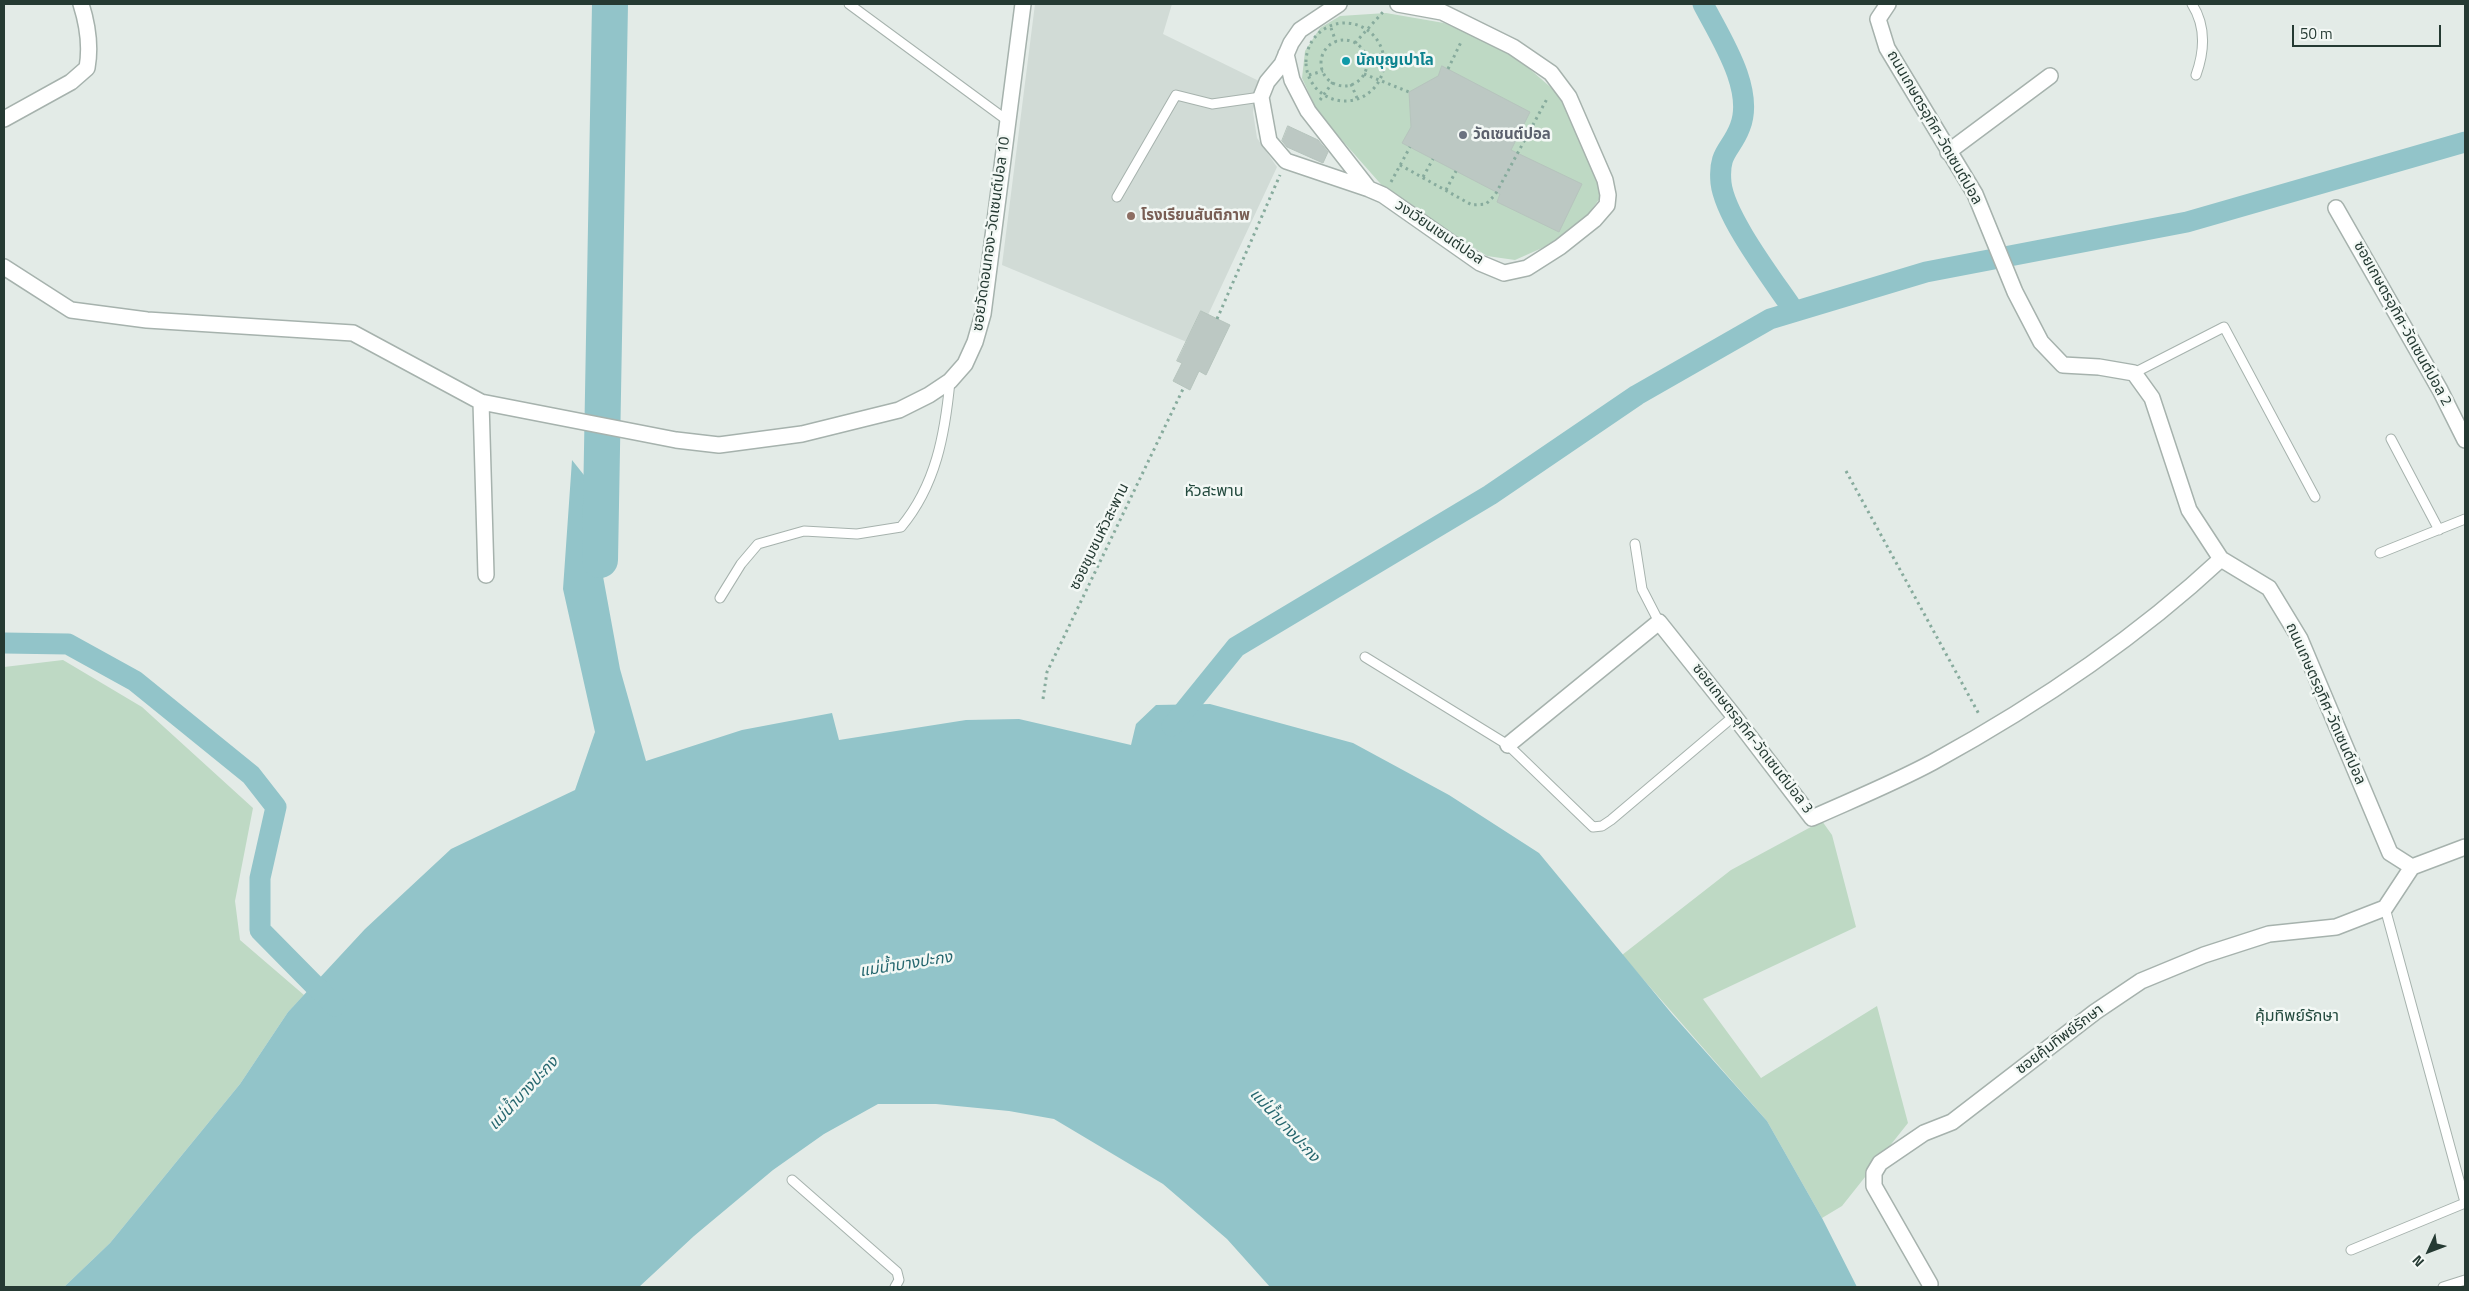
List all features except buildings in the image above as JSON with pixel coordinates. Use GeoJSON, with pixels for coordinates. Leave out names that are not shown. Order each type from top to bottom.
{"type":"FeatureCollection","features":[{"type":"Feature","properties":{"kind":"street"},"geometry":{"type":"LineString","coordinates":[[4,119],[72,82],[87,68],[90,51],[83,4]]}},
{"type":"Feature","properties":{"kind":"street","name":"ซอยวัดดอนทอง-วัดเซนต์ปอล 10"},"geometry":{"type":"LineString","coordinates":[[4,267],[71,310],[147,320],[354,333],[481,402],[555,418],[676,440],[719,445],[802,434],[899,410],[929,395],[950,381],[966,364],[976,342],[983,314],[1023,4]]}},
{"type":"Feature","properties":{"kind":"street"},"geometry":{"type":"LineString","coordinates":[[1286,161],[1269,141],[1260,97],[1267,82],[1282,64],[1300,30],[1339,4]]}},
{"type":"Feature","properties":{"kind":"street","name":"ถนนเกษตรอุทิศ-วัดเซนต์ปอล"},"geometry":{"type":"LineString","coordinates":[[1888,4],[1878,19],[1887,48],[1975,194],[2015,292],[2041,342],[2063,365],[2099,367],[2134,373],[2152,398],[2189,510],[2221,559],[2269,588],[2300,640],[2390,853],[2412,868]]}},
{"type":"Feature","properties":{"kind":"street","name":"วงเวียนเซนต์ปอล"},"geometry":{"type":"LineString","coordinates":[[1286,161],[1369,188],[1383,195],[1480,263],[1504,273],[1527,268],[1560,247],[1594,220],[1607,205],[1608,195],[1605,180],[1570,96],[1551,73],[1513,47],[1439,8],[1391,7]]}},
{"type":"Feature","properties":{"kind":"street","name":"วงเวียนเซนต์ปอล"},"geometry":{"type":"LineString","coordinates":[[1286,54],[1292,80],[1308,111],[1369,188]]}},
{"type":"Feature","properties":{"kind":"street"},"geometry":{"type":"LineString","coordinates":[[1948,152],[2050,76]]}},
{"type":"Feature","properties":{"kind":"street","name":"ซอยเกษตรอุทิศ-วัดเซนต์ปอล 2"},"geometry":{"type":"LineString","coordinates":[[2336,208],[2440,390],[2465,440]]}},
{"type":"Feature","properties":{"kind":"street"},"geometry":{"type":"LineString","coordinates":[[481,402],[486,575]]}},
{"type":"Feature","properties":{"kind":"street","name":"ซอยเกษตรอุทิศ-วัดเซนต์ปอล 3"},"geometry":{"type":"LineString","coordinates":[[1659,622],[1812,818],[1931,763],[2024,709],[2118,643],[2221,559]]}},
{"type":"Feature","properties":{"kind":"street"},"geometry":{"type":"LineString","coordinates":[[1508,745],[1659,622]]}},
{"type":"Feature","properties":{"kind":"street"},"geometry":{"type":"LineString","coordinates":[[2385,908],[2412,868],[2465,847]]}},
{"type":"Feature","properties":{"kind":"street","name":"ซอยคุ้มทิพย์รักษา"},"geometry":{"type":"LineString","coordinates":[[1930,1284],[1874,1186],[1874,1173],[1880,1164],[1924,1133],[1952,1122],[2095,1012],[2141,981],[2204,955],[2269,934],[2336,928],[2385,908]]}},
{"type":"Feature","properties":{"kind":"lane"},"geometry":{"type":"LineString","coordinates":[[849,4],[1008,121]]}},
{"type":"Feature","properties":{"kind":"lane"},"geometry":{"type":"LineString","coordinates":[[2192,4],[2203,31],[2202,59],[2196,75]]}},
{"type":"Feature","properties":{"kind":"lane"},"geometry":{"type":"LineString","coordinates":[[1117,197],[1176,95],[1212,104],[1260,97]]}},
{"type":"Feature","properties":{"kind":"lane"},"geometry":{"type":"LineString","coordinates":[[2134,373],[2224,327],[2315,497]]}},
{"type":"Feature","properties":{"kind":"lane"},"geometry":{"type":"LineString","coordinates":[[720,598],[741,564],[758,544],[804,531],[857,534],[901,527],[915,510],[927,486],[939,454],[946,424],[950,381]]}},
{"type":"Feature","properties":{"kind":"lane"},"geometry":{"type":"LineString","coordinates":[[2391,439],[2439,530]]}},
{"type":"Feature","properties":{"kind":"lane"},"geometry":{"type":"LineString","coordinates":[[2380,553],[2465,519]]}},
{"type":"Feature","properties":{"kind":"lane"},"geometry":{"type":"LineString","coordinates":[[1635,544],[1642,589],[1659,622]]}},
{"type":"Feature","properties":{"kind":"lane"},"geometry":{"type":"LineString","coordinates":[[1364,656],[1508,745],[1593,826],[1602,826],[1734,716]]}},
{"type":"Feature","properties":{"kind":"lane"},"geometry":{"type":"LineString","coordinates":[[2351,1250],[2465,1202],[2385,908]]}},
{"type":"Feature","properties":{"kind":"lane"},"geometry":{"type":"LineString","coordinates":[[792,1180],[897,1272],[899,1280],[895,1287]]}},
{"type":"Feature","properties":{"kind":"lane"},"geometry":{"type":"LineString","coordinates":[[2443,1287],[2465,1280]]}},
{"type":"Feature","properties":{"kind":"path"},"geometry":{"type":"LineString","coordinates":[[1355,43],[1391,7]]}},
{"type":"Feature","properties":{"kind":"path"},"geometry":{"type":"LineString","coordinates":[[1343,23],[1356,24],[1367,30],[1376,39],[1383,54],[1384,63],[1379,80],[1366,94],[1357,98],[1342,100],[1330,97],[1319,90],[1309,75],[1307,55],[1311,42],[1319,32],[1330,26],[1343,23]]}},
{"type":"Feature","properties":{"kind":"path"},"geometry":{"type":"LineString","coordinates":[[1448,69],[1470,25]]}},
{"type":"Feature","properties":{"kind":"path"},"geometry":{"type":"LineString","coordinates":[[1330,26],[1336,42]]}},
{"type":"Feature","properties":{"kind":"path"},"geometry":{"type":"LineString","coordinates":[[1348,40],[1355,43],[1361,48],[1366,59],[1364,74],[1352,84],[1339,85],[1333,82],[1323,71],[1323,55],[1327,48],[1336,42],[1348,40]]}},
{"type":"Feature","properties":{"kind":"path"},"geometry":{"type":"LineString","coordinates":[[1366,59],[1383,54]]}},
{"type":"Feature","properties":{"kind":"path"},"geometry":{"type":"LineString","coordinates":[[1309,75],[1323,71]]}},
{"type":"Feature","properties":{"kind":"path"},"geometry":{"type":"LineString","coordinates":[[1364,74],[1409,92]]}},
{"type":"Feature","properties":{"kind":"path"},"geometry":{"type":"LineString","coordinates":[[1400,165],[1472,205],[1486,204],[1495,195],[1556,81]]}},
{"type":"Feature","properties":{"kind":"path"},"geometry":{"type":"LineString","coordinates":[[1352,84],[1357,98]]}},
{"type":"Feature","properties":{"kind":"path"},"geometry":{"type":"LineString","coordinates":[[1383,195],[1410,147]]}},
{"type":"Feature","properties":{"kind":"path"},"geometry":{"type":"LineString","coordinates":[[1423,177],[1433,159]]}},
{"type":"Feature","properties":{"kind":"path"},"geometry":{"type":"LineString","coordinates":[[1217,319],[1286,161]]}},
{"type":"Feature","properties":{"kind":"path"},"geometry":{"type":"LineString","coordinates":[[1446,190],[1456,171]]}},
{"type":"Feature","properties":{"kind":"path","name":"ซอยชุมชนหัวสะพาน"},"geometry":{"type":"LineString","coordinates":[[1043,699],[1047,672],[1184,387]]}},
{"type":"Feature","properties":{"kind":"path"},"geometry":{"type":"LineString","coordinates":[[1846,471],[1988,730]]}},
{"type":"Feature","properties":{"kind":"shaded area","name":"โรงเรียนสันติภาพ"},"geometry":{"type":"Polygon","coordinates":[[[1035,4],[1172,4],[1163,34],[1259,81],[1253,112],[1257,138],[1277,167],[1194,345],[1002,265],[1035,4]]]}},
{"type":"Feature","properties":{"kind":"green space"},"geometry":{"type":"Polygon","coordinates":[[[1386,13],[1444,23],[1509,51],[1563,98],[1599,181],[1600,198],[1584,220],[1551,244],[1515,260],[1487,256],[1386,190],[1318,113],[1302,78],[1305,51],[1320,28],[1340,16],[1386,13]]]}},
{"type":"Feature","properties":{"kind":"green space"},"geometry":{"type":"Polygon","coordinates":[[[63,660],[142,707],[253,808],[235,901],[240,940],[304,995],[288,1012],[240,1084],[110,1243],[64,1287],[4,1287],[4,667],[63,660]]]}},
{"type":"Feature","properties":{"kind":"green space"},"geometry":{"type":"Polygon","coordinates":[[[1822,821],[1832,835],[1856,927],[1703,999],[1761,1078],[1877,1006],[1908,1123],[1842,1206],[1822,1218],[1767,1121],[1622,955],[1731,870],[1822,821]]]}},
{"type":"Feature","properties":{"kind":"water","name":"แม่น้ำบางปะกง"},"geometry":{"type":"Polygon","coordinates":[[[572,460],[603,499],[600,560],[620,669],[646,761],[742,730],[832,713],[839,740],[966,720],[1019,719],[1131,745],[1136,724],[1156,705],[1210,704],[1353,743],[1449,795],[1539,853],[1672,1014],[1767,1121],[1822,1218],[1857,1287],[1270,1287],[1227,1239],[1163,1184],[1054,1119],[1009,1111],[936,1104],[878,1104],[824,1134],[773,1170],[694,1236],[639,1287],[64,1287],[110,1243],[240,1084],[288,1012],[365,929],[451,849],[575,790],[595,732],[563,589],[572,460]]]}},
{"type":"Feature","properties":{"kind":"waterway"},"geometry":{"type":"LineString","coordinates":[[600,560],[610,4]]}},
{"type":"Feature","properties":{"kind":"waterway"},"geometry":{"type":"LineString","coordinates":[[1703,4],[1734,64],[1743,96],[1743,112],[1740,127],[1721,164],[1721,183],[1724,197],[1731,214],[1752,249],[1794,311]]}},
{"type":"Feature","properties":{"kind":"waterway"},"geometry":{"type":"LineString","coordinates":[[1172,726],[1236,647],[1490,495],[1637,395],[1770,319],[1926,272],[2187,222],[2465,142]]}},
{"type":"Feature","properties":{"kind":"waterway"},"geometry":{"type":"LineString","coordinates":[[4,643],[68,644],[135,681],[251,775],[276,807],[260,878],[260,930],[335,1006]]}},
{"type":"Feature","properties":{"kind":"place","name":"นักบุญเปาโล"},"geometry":{"type":"Point","coordinates":[1346,61]}},
{"type":"Feature","properties":{"kind":"place","name":"วัดเซนต์ปอล"},"geometry":{"type":"Point","coordinates":[1463,135]}},
{"type":"Feature","properties":{"kind":"place","name":"โรงเรียนสันติภาพ"},"geometry":{"type":"Point","coordinates":[1131,216]}},
{"type":"Feature","properties":{"kind":"district","name":"หัวสะพาน"},"geometry":{"type":"Point","coordinates":[1214,492]}},
{"type":"Feature","properties":{"kind":"district","name":"คุ้มทิพย์รักษา"},"geometry":{"type":"Point","coordinates":[2297,1017]}}]}
